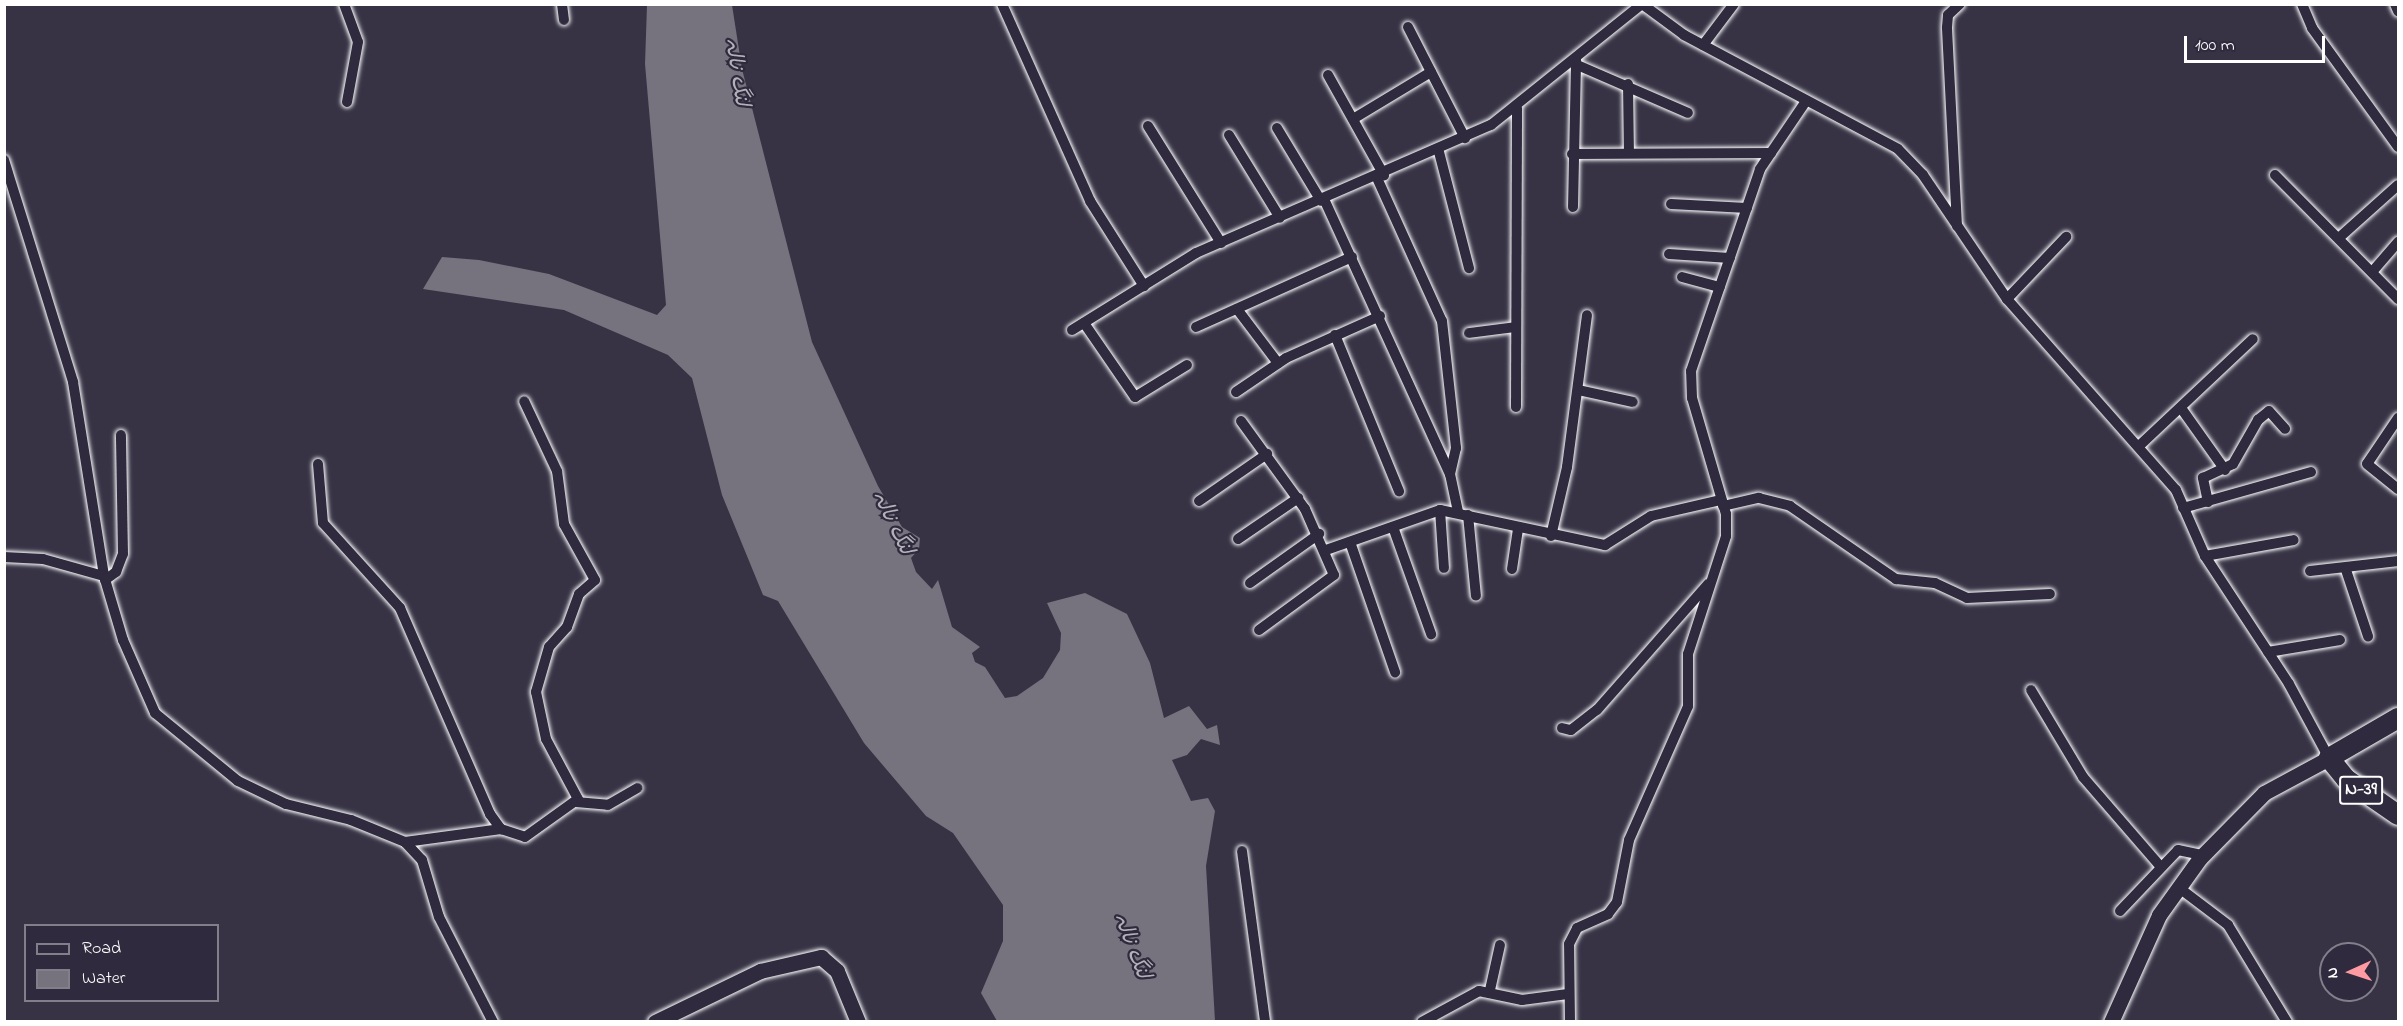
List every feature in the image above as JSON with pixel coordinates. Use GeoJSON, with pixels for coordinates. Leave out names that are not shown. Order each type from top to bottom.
{"type":"FeatureCollection","features":[{"type":"Feature","properties":{"kind":"highway","name":"N-39"},"geometry":{"type":"LineString","coordinates":[[2398,718],[2329,758],[2346,779],[2398,815]]}},
{"type":"Feature","properties":{"kind":"main road"},"geometry":{"type":"LineString","coordinates":[[2111,1022],[2137,957],[2178,887],[2202,855],[2264,793],[2329,758]]}},
{"type":"Feature","properties":{"kind":"main road"},"geometry":{"type":"LineString","coordinates":[[655,1022],[760,971],[821,957],[837,972],[858,1022]]}},
{"type":"Feature","properties":{"kind":"street"},"geometry":{"type":"LineString","coordinates":[[344,4],[358,42],[347,102]]}},
{"type":"Feature","properties":{"kind":"street"},"geometry":{"type":"LineString","coordinates":[[562,4],[564,20]]}},
{"type":"Feature","properties":{"kind":"street"},"geometry":{"type":"LineString","coordinates":[[1002,4],[1090,201],[1144,286]]}},
{"type":"Feature","properties":{"kind":"street"},"geometry":{"type":"LineString","coordinates":[[1072,330],[1221,243],[1439,152],[1465,138],[1517,108],[1576,62],[1642,4],[1703,45],[1898,149],[1923,175],[2007,299],[2176,490],[2205,556],[2268,652],[2329,758]]}},
{"type":"Feature","properties":{"kind":"street"},"geometry":{"type":"LineString","coordinates":[[1703,45],[1734,4]]}},
{"type":"Feature","properties":{"kind":"street"},"geometry":{"type":"LineString","coordinates":[[1957,226],[1947,27],[1948,15],[1960,4]]}},
{"type":"Feature","properties":{"kind":"street"},"geometry":{"type":"LineString","coordinates":[[2302,4],[2312,28],[2398,147]]}},
{"type":"Feature","properties":{"kind":"street"},"geometry":{"type":"LineString","coordinates":[[2395,4],[2398,11]]}},
{"type":"Feature","properties":{"kind":"street"},"geometry":{"type":"LineString","coordinates":[[1408,27],[1465,138]]}},
{"type":"Feature","properties":{"kind":"street"},"geometry":{"type":"LineString","coordinates":[[1576,62],[1688,113]]}},
{"type":"Feature","properties":{"kind":"street"},"geometry":{"type":"LineString","coordinates":[[1573,207],[1572,154],[1576,62]]}},
{"type":"Feature","properties":{"kind":"street"},"geometry":{"type":"LineString","coordinates":[[1353,119],[1431,72]]}},
{"type":"Feature","properties":{"kind":"street"},"geometry":{"type":"LineString","coordinates":[[1328,75],[1353,119],[1380,176],[1442,321],[1456,448],[1450,474]]}},
{"type":"Feature","properties":{"kind":"street"},"geometry":{"type":"LineString","coordinates":[[1628,84],[1629,153]]}},
{"type":"Feature","properties":{"kind":"street"},"geometry":{"type":"LineString","coordinates":[[1570,1022],[1568,994],[1573,933],[1614,910],[1629,840],[1685,714],[1688,654],[1726,536],[1722,503],[1692,398],[1691,371],[1747,208],[1771,153],[1806,101]]}},
{"type":"Feature","properties":{"kind":"street"},"geometry":{"type":"LineString","coordinates":[[1516,407],[1517,108]]}},
{"type":"Feature","properties":{"kind":"street"},"geometry":{"type":"LineString","coordinates":[[1148,126],[1221,243]]}},
{"type":"Feature","properties":{"kind":"street"},"geometry":{"type":"LineString","coordinates":[[1277,128],[1323,200],[1352,257],[1450,474],[1463,514],[1476,596]]}},
{"type":"Feature","properties":{"kind":"street"},"geometry":{"type":"LineString","coordinates":[[1229,135],[1280,218]]}},
{"type":"Feature","properties":{"kind":"street"},"geometry":{"type":"LineString","coordinates":[[1439,152],[1469,268]]}},
{"type":"Feature","properties":{"kind":"street"},"geometry":{"type":"LineString","coordinates":[[1572,154],[1771,153]]}},
{"type":"Feature","properties":{"kind":"street"},"geometry":{"type":"LineString","coordinates":[[4,160],[73,382],[104,578],[123,640],[155,713],[238,781],[286,804],[351,820],[405,842],[422,861],[440,917],[493,1022]]}},
{"type":"Feature","properties":{"kind":"street"},"geometry":{"type":"LineString","coordinates":[[2276,175],[2341,236],[2398,299]]}},
{"type":"Feature","properties":{"kind":"street"},"geometry":{"type":"LineString","coordinates":[[2341,236],[2398,185]]}},
{"type":"Feature","properties":{"kind":"street"},"geometry":{"type":"LineString","coordinates":[[1671,204],[1747,208]]}},
{"type":"Feature","properties":{"kind":"street"},"geometry":{"type":"LineString","coordinates":[[2007,299],[2066,237]]}},
{"type":"Feature","properties":{"kind":"street"},"geometry":{"type":"LineString","coordinates":[[2372,272],[2398,242]]}},
{"type":"Feature","properties":{"kind":"street"},"geometry":{"type":"LineString","coordinates":[[1670,254],[1730,258]]}},
{"type":"Feature","properties":{"kind":"street"},"geometry":{"type":"LineString","coordinates":[[1196,327],[1352,257]]}},
{"type":"Feature","properties":{"kind":"street"},"geometry":{"type":"LineString","coordinates":[[1682,277],[1720,286]]}},
{"type":"Feature","properties":{"kind":"street"},"geometry":{"type":"LineString","coordinates":[[1236,309],[1278,363]]}},
{"type":"Feature","properties":{"kind":"street"},"geometry":{"type":"LineString","coordinates":[[1551,536],[1578,390],[1587,315]]}},
{"type":"Feature","properties":{"kind":"street"},"geometry":{"type":"LineString","coordinates":[[1236,392],[1278,363],[1380,316]]}},
{"type":"Feature","properties":{"kind":"street"},"geometry":{"type":"LineString","coordinates":[[1084,323],[1135,397],[1187,365]]}},
{"type":"Feature","properties":{"kind":"street"},"geometry":{"type":"LineString","coordinates":[[1469,333],[1516,327]]}},
{"type":"Feature","properties":{"kind":"street"},"geometry":{"type":"LineString","coordinates":[[1335,335],[1399,491]]}},
{"type":"Feature","properties":{"kind":"street"},"geometry":{"type":"LineString","coordinates":[[2139,446],[2253,339]]}},
{"type":"Feature","properties":{"kind":"street"},"geometry":{"type":"LineString","coordinates":[[1578,390],[1633,402]]}},
{"type":"Feature","properties":{"kind":"street"},"geometry":{"type":"LineString","coordinates":[[524,401],[557,471],[564,524],[595,580],[579,594],[567,627],[549,647],[536,692],[546,739],[577,789],[576,802]]}},
{"type":"Feature","properties":{"kind":"street"},"geometry":{"type":"LineString","coordinates":[[2181,408],[2225,470]]}},
{"type":"Feature","properties":{"kind":"street"},"geometry":{"type":"LineString","coordinates":[[2208,502],[2203,478],[2225,470],[2269,411],[2285,429]]}},
{"type":"Feature","properties":{"kind":"street"},"geometry":{"type":"LineString","coordinates":[[2398,418],[2367,464],[2398,489]]}},
{"type":"Feature","properties":{"kind":"street"},"geometry":{"type":"LineString","coordinates":[[1241,421],[1298,498],[1319,534],[1334,575],[1259,630]]}},
{"type":"Feature","properties":{"kind":"street"},"geometry":{"type":"LineString","coordinates":[[4,556],[43,559],[104,578],[116,572],[123,554],[121,435]]}},
{"type":"Feature","properties":{"kind":"street"},"geometry":{"type":"LineString","coordinates":[[1199,501],[1267,454]]}},
{"type":"Feature","properties":{"kind":"street"},"geometry":{"type":"LineString","coordinates":[[318,464],[323,523],[400,608],[423,670],[501,829]]}},
{"type":"Feature","properties":{"kind":"street"},"geometry":{"type":"LineString","coordinates":[[2183,508],[2311,472]]}},
{"type":"Feature","properties":{"kind":"street"},"geometry":{"type":"LineString","coordinates":[[1238,539],[1298,498]]}},
{"type":"Feature","properties":{"kind":"street"},"geometry":{"type":"LineString","coordinates":[[1326,550],[1440,510],[1551,536],[1605,545],[1651,516],[1759,498],[1790,506],[1896,579],[1935,583],[1967,598],[2050,594]]}},
{"type":"Feature","properties":{"kind":"street"},"geometry":{"type":"LineString","coordinates":[[1440,510],[1444,568]]}},
{"type":"Feature","properties":{"kind":"street"},"geometry":{"type":"LineString","coordinates":[[1393,526],[1431,634]]}},
{"type":"Feature","properties":{"kind":"street"},"geometry":{"type":"LineString","coordinates":[[1512,569],[1518,529]]}},
{"type":"Feature","properties":{"kind":"street"},"geometry":{"type":"LineString","coordinates":[[1250,583],[1319,534]]}},
{"type":"Feature","properties":{"kind":"street"},"geometry":{"type":"LineString","coordinates":[[2205,556],[2294,540]]}},
{"type":"Feature","properties":{"kind":"street"},"geometry":{"type":"LineString","coordinates":[[1350,542],[1395,672]]}},
{"type":"Feature","properties":{"kind":"street"},"geometry":{"type":"LineString","coordinates":[[2310,571],[2346,570],[2398,561]]}},
{"type":"Feature","properties":{"kind":"street"},"geometry":{"type":"LineString","coordinates":[[2346,570],[2368,636]]}},
{"type":"Feature","properties":{"kind":"street"},"geometry":{"type":"LineString","coordinates":[[1562,728],[1571,730],[1597,710],[1710,581]]}},
{"type":"Feature","properties":{"kind":"street"},"geometry":{"type":"LineString","coordinates":[[2268,652],[2340,640]]}},
{"type":"Feature","properties":{"kind":"street"},"geometry":{"type":"LineString","coordinates":[[2031,690],[2083,777],[2160,866]]}},
{"type":"Feature","properties":{"kind":"street"},"geometry":{"type":"LineString","coordinates":[[405,842],[501,829],[525,837],[558,809],[576,802],[608,805],[637,788]]}},
{"type":"Feature","properties":{"kind":"street"},"geometry":{"type":"LineString","coordinates":[[2120,911],[2160,866],[2178,850],[2202,855]]}},
{"type":"Feature","properties":{"kind":"street"},"geometry":{"type":"LineString","coordinates":[[1242,851],[1264,1022]]}},
{"type":"Feature","properties":{"kind":"street"},"geometry":{"type":"LineString","coordinates":[[2178,887],[2228,925],[2287,1022]]}},
{"type":"Feature","properties":{"kind":"street"},"geometry":{"type":"LineString","coordinates":[[1490,990],[1500,945]]}},
{"type":"Feature","properties":{"kind":"street"},"geometry":{"type":"LineString","coordinates":[[1422,1022],[1456,999],[1490,990],[1522,1000],[1568,994]]}},
{"type":"Feature","properties":{"kind":"water","name":"لنگ نالہ"},"geometry":{"type":"Polygon","coordinates":[[[647,5],[732,5],[742,69],[812,342],[878,486],[902,527],[920,538],[919,549],[911,558],[916,572],[932,589],[938,580],[952,627],[980,647],[972,653],[975,662],[985,667],[1005,698],[1017,696],[1043,678],[1060,650],[1061,633],[1047,603],[1085,593],[1127,614],[1150,663],[1164,718],[1189,706],[1207,729],[1217,725],[1220,745],[1201,739],[1187,755],[1172,760],[1191,801],[1208,798],[1215,811],[1206,866],[1215,1021],[997,1021],[981,993],[1003,941],[1003,905],[953,833],[926,816],[864,743],[778,601],[763,595],[722,495],[692,378],[668,355],[564,310],[423,289],[442,257],[479,260],[549,274],[657,315],[666,305],[645,64],[647,5]]]}}]}
